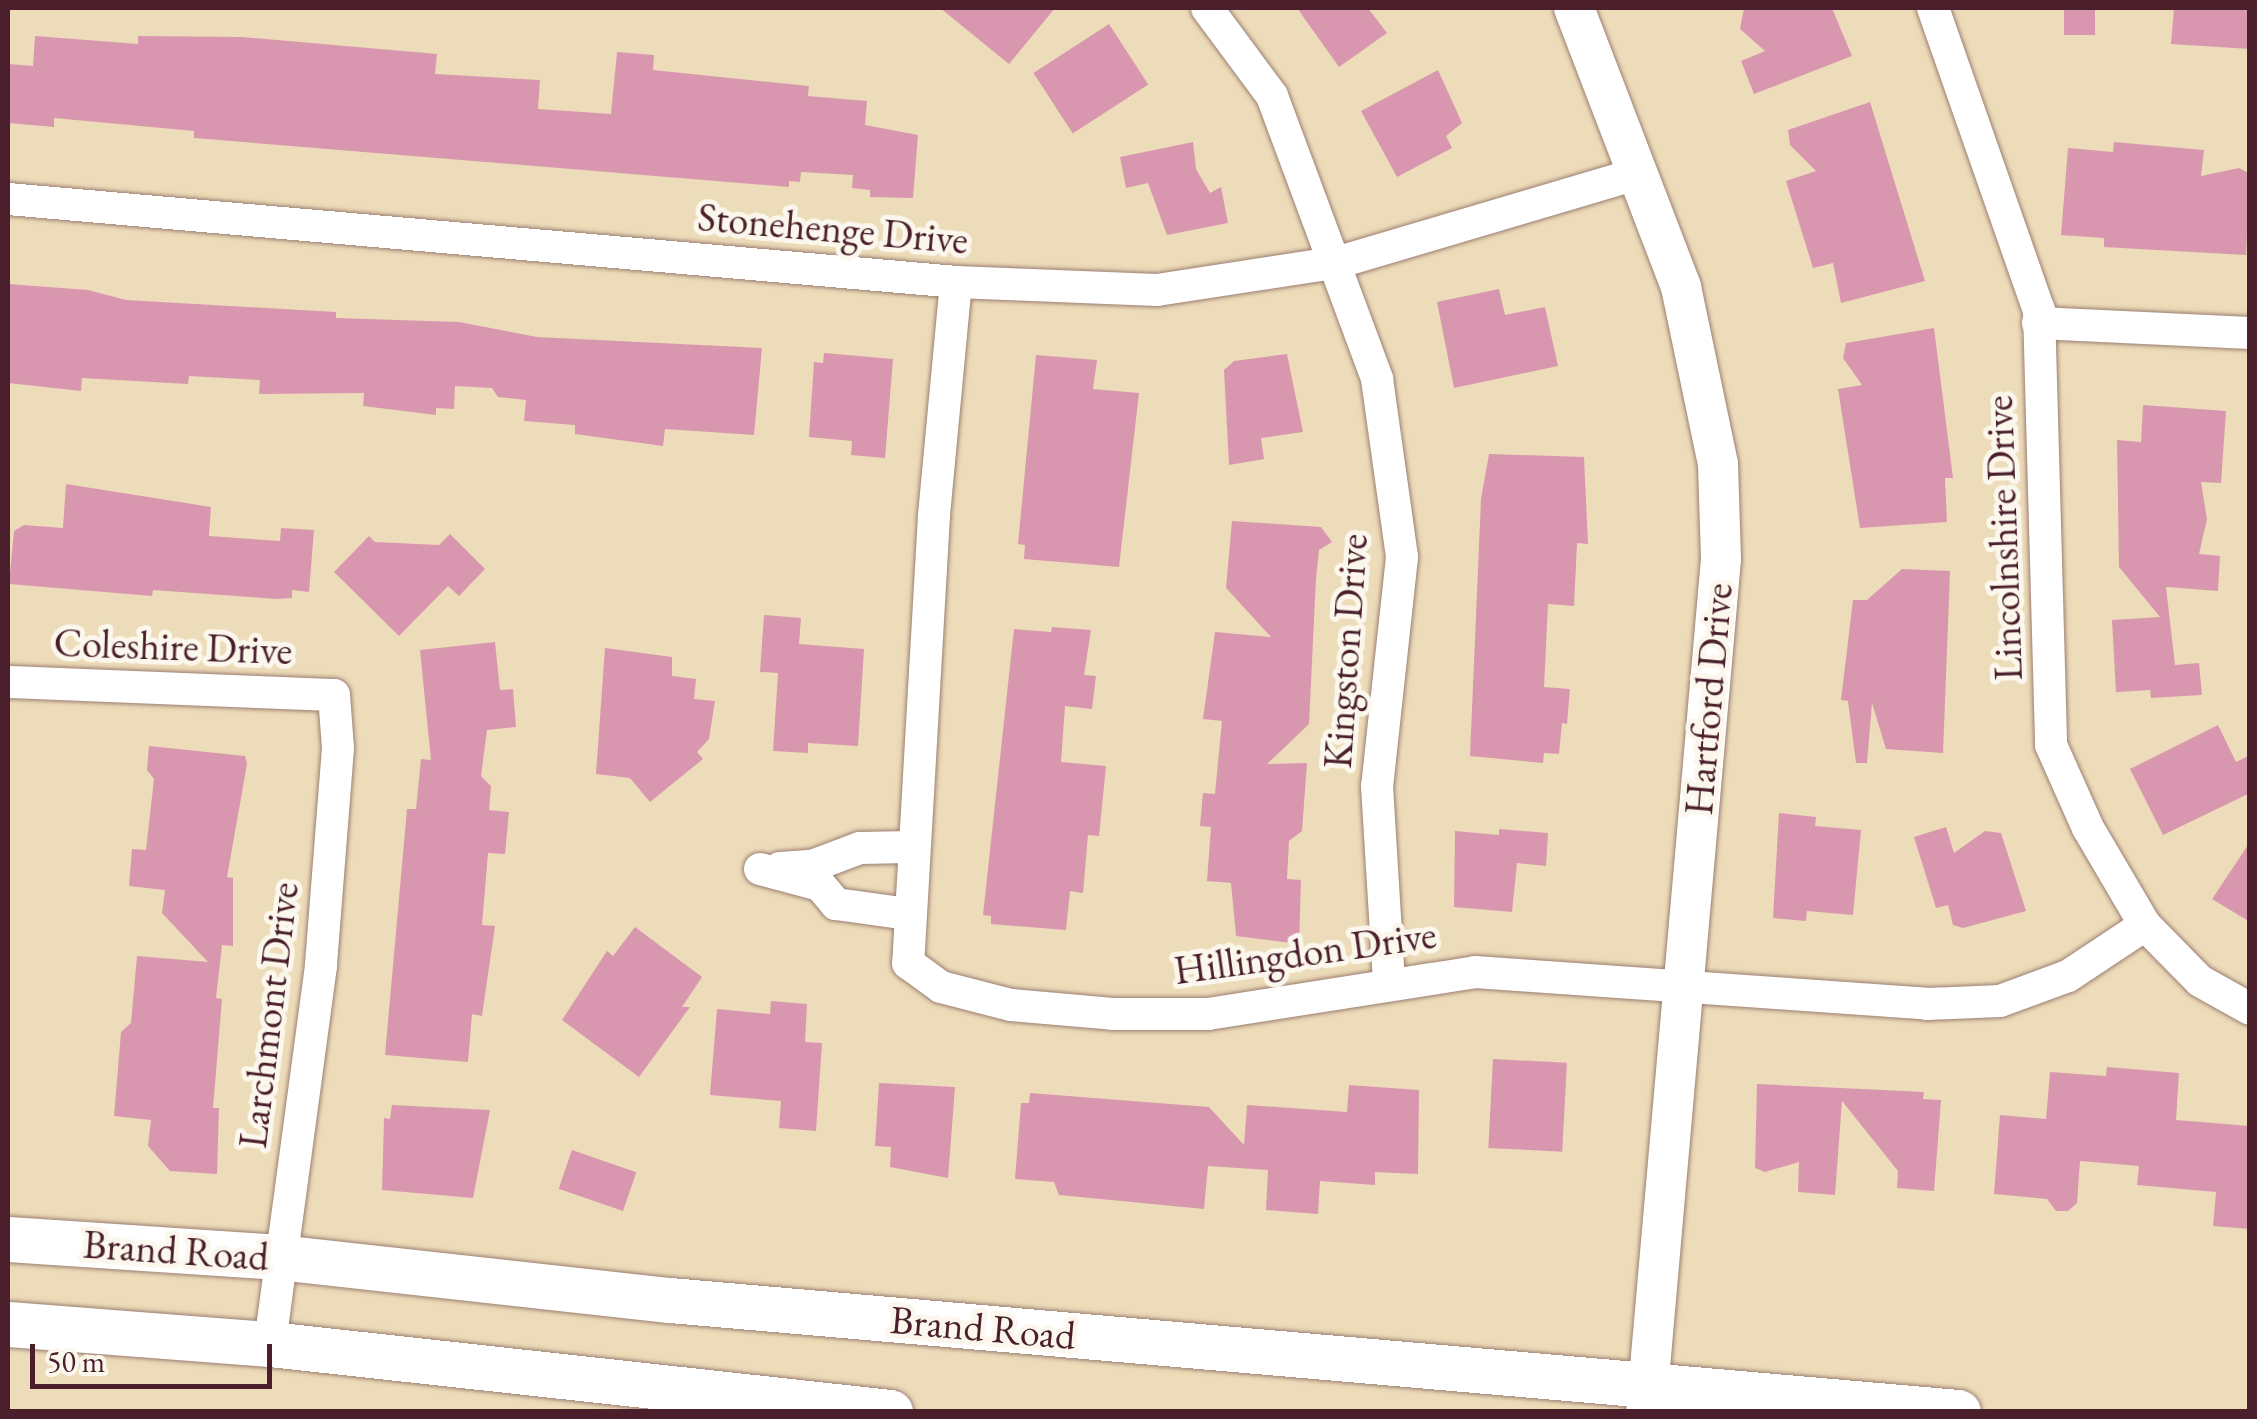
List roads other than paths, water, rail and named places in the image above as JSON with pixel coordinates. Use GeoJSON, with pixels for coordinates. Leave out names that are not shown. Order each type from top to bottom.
{"type":"FeatureCollection","features":[{"type":"Feature","properties":{"kind":"main road","name":"Brand Road"},"geometry":{"type":"LineString","coordinates":[[8,1239],[279,1256],[670,1300],[1647,1397],[1958,1412]]}},
{"type":"Feature","properties":{"kind":"main road"},"geometry":{"type":"LineString","coordinates":[[8,1324],[270,1344],[890,1412]]}},
{"type":"Feature","properties":{"kind":"street","name":"Kingston Drive"},"geometry":{"type":"LineString","coordinates":[[1207,8],[1272,96],[1339,262],[1377,379],[1402,557],[1377,786],[1389,981]]}},
{"type":"Feature","properties":{"kind":"street","name":"Hartford Drive"},"geometry":{"type":"LineString","coordinates":[[1574,8],[1681,287],[1718,464],[1721,559],[1647,1397]]}},
{"type":"Feature","properties":{"kind":"street","name":"Lincolnshire Drive"},"geometry":{"type":"LineString","coordinates":[[1933,8],[2039,310],[2051,745],[2088,828],[2144,926],[2200,980],[2250,1009]]}},
{"type":"Feature","properties":{"kind":"street","name":"Stonehenge Drive"},"geometry":{"type":"LineString","coordinates":[[8,199],[956,282],[1156,290],[1339,262],[1639,173]]}},
{"type":"Feature","properties":{"kind":"street","name":"Hillingdon Drive"},"geometry":{"type":"LineString","coordinates":[[956,282],[911,847],[908,963],[942,987],[1011,1004],[1113,1014],[1208,1014],[1389,981],[1475,972],[1927,1004],[2000,1001],[2068,976],[2144,926]]}},
{"type":"Feature","properties":{"kind":"street"},"geometry":{"type":"LineString","coordinates":[[2038,324],[2250,333]]}},
{"type":"Feature","properties":{"kind":"street","name":"Coleshire Drive"},"geometry":{"type":"LineString","coordinates":[[8,682],[334,696]]}},
{"type":"Feature","properties":{"kind":"street","name":"Larchmont Drive"},"geometry":{"type":"LineString","coordinates":[[270,1344],[321,966],[338,748],[334,696]]}},
{"type":"Feature","properties":{"kind":"street"},"geometry":{"type":"LineString","coordinates":[[910,914],[836,904],[820,885],[760,870],[812,866],[860,848],[911,847]]}}]}
